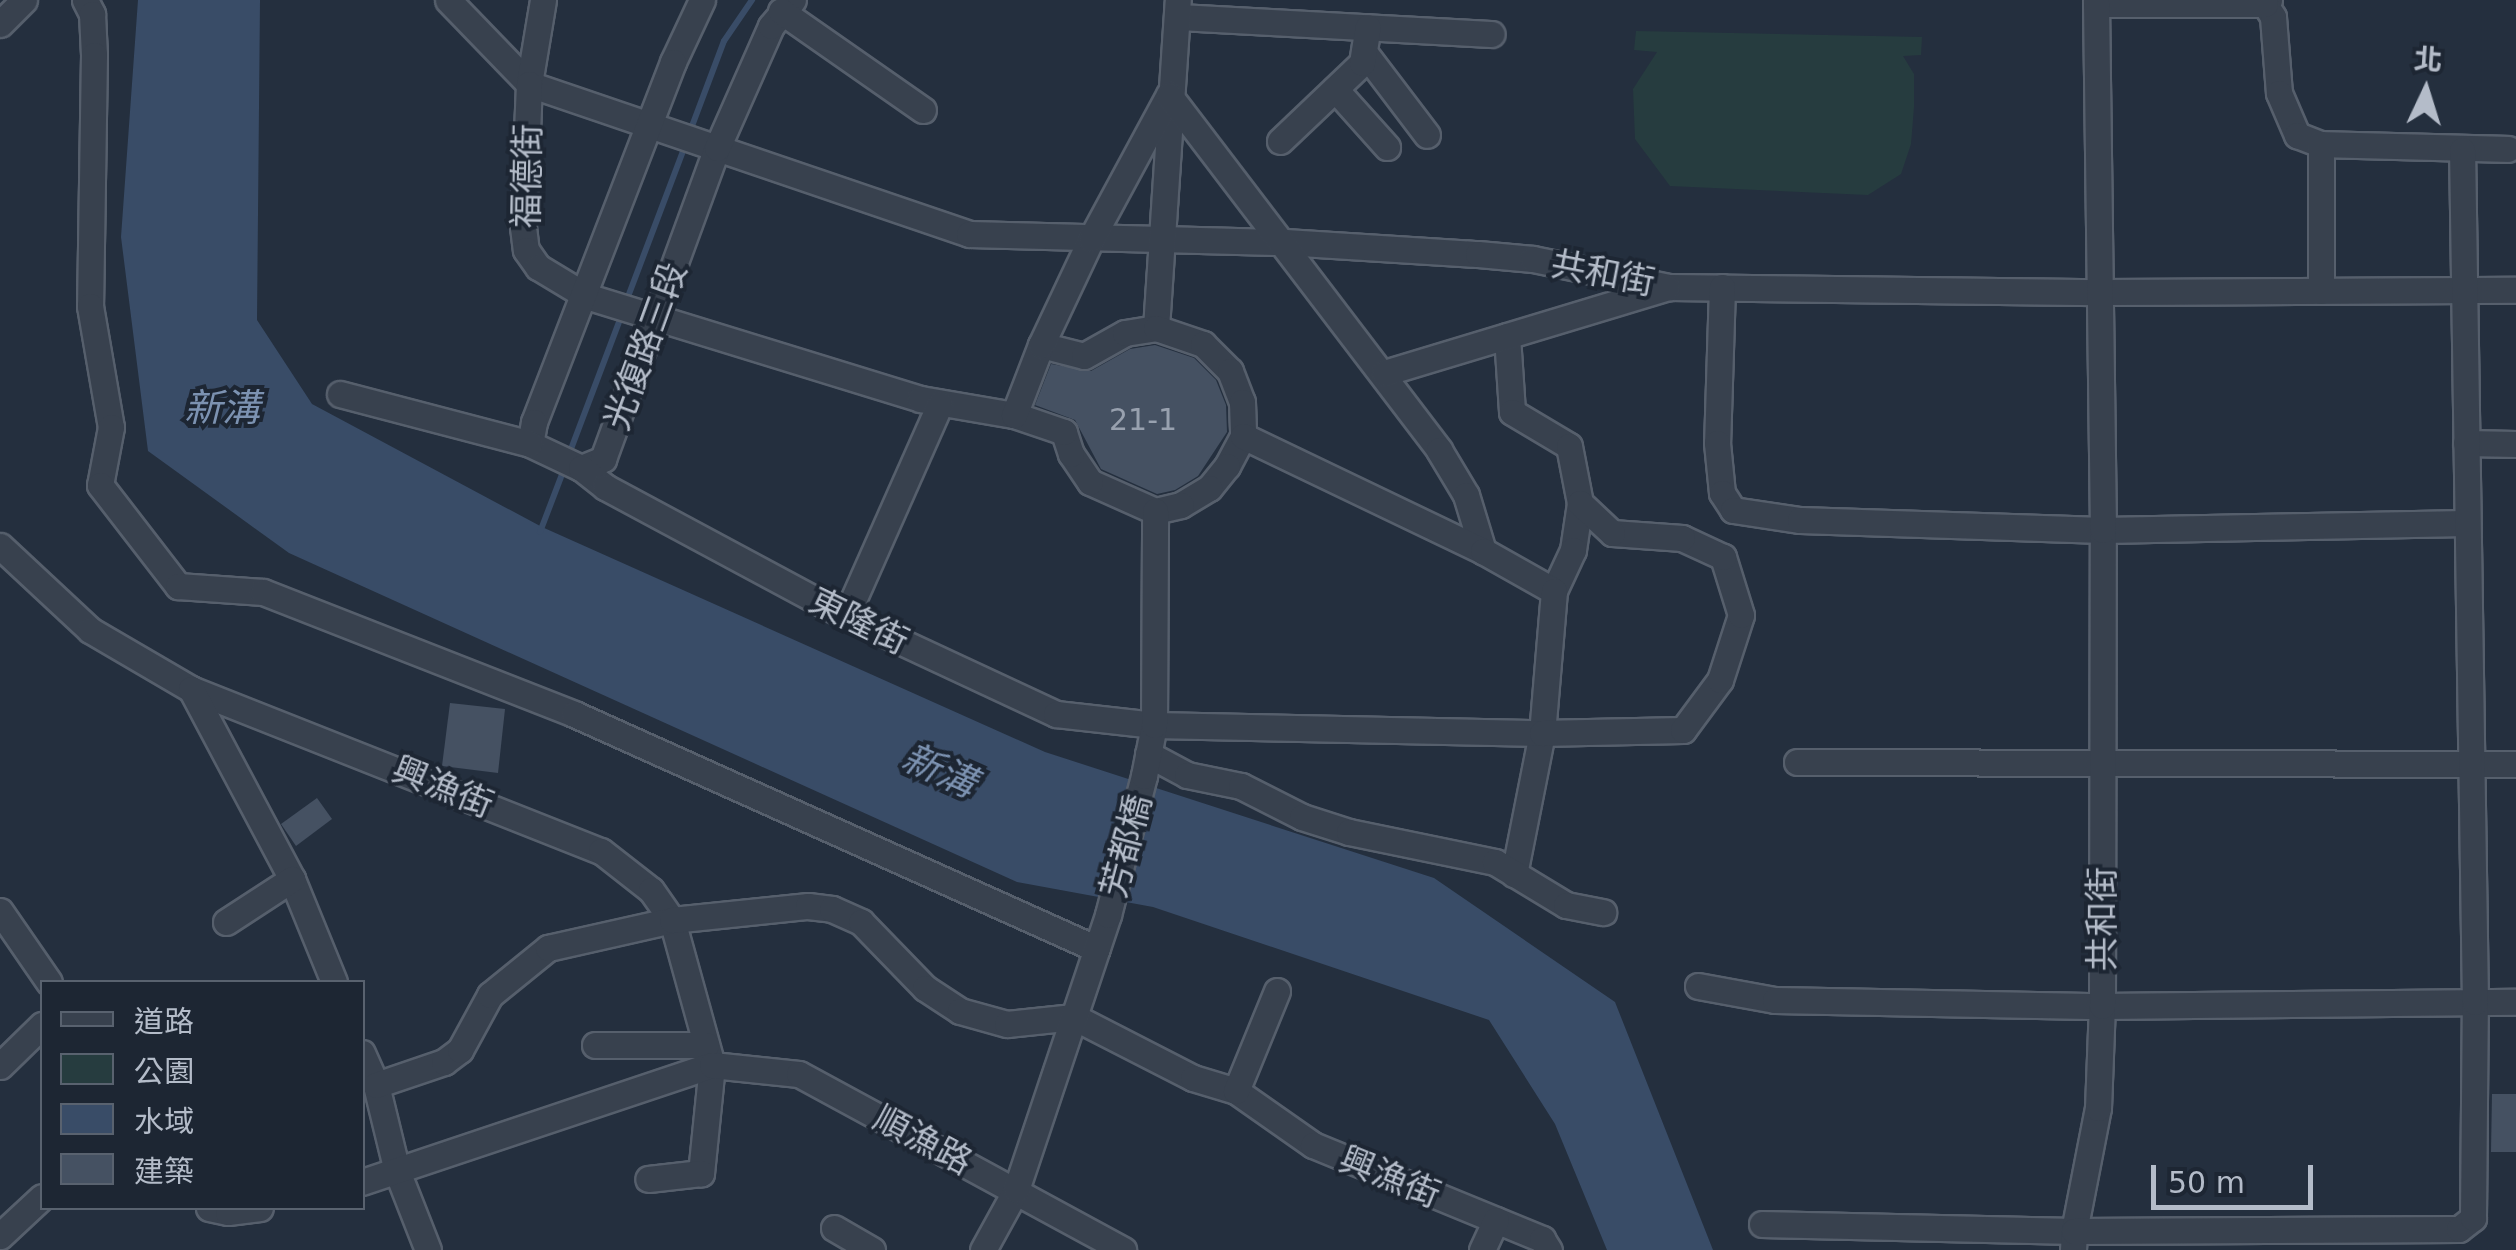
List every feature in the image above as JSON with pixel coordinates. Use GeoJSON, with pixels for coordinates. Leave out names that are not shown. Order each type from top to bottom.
{"type":"FeatureCollection","features":[{"type":"Feature","properties":{"kind":"street"},"geometry":{"type":"LineString","coordinates":[[0,24],[24,0]]}},
{"type":"Feature","properties":{"kind":"street"},"geometry":{"type":"LineString","coordinates":[[85,0],[92,14],[94,55],[90,306],[111,426],[100,485],[178,586],[264,592],[574,714],[1097,949],[1016,1190],[983,1250]]}},
{"type":"Feature","properties":{"kind":"street","name":"福德街"},"geometry":{"type":"LineString","coordinates":[[448,0],[529,84],[711,146]]}},
{"type":"Feature","properties":{"kind":"street","name":"福德街"},"geometry":{"type":"LineString","coordinates":[[543,0],[529,84],[523,226],[526,250],[538,267],[586,296]]}},
{"type":"Feature","properties":{"kind":"street","name":"光復路三段"},"geometry":{"type":"LineString","coordinates":[[702,0],[658,130],[534,422],[536,448],[581,468],[603,459],[656,317],[711,146],[771,26],[787,6]]}},
{"type":"Feature","properties":{"kind":"street"},"geometry":{"type":"LineString","coordinates":[[2096,2],[2267,2],[2273,17],[2279,93],[2287,119],[2297,135],[2321,144],[2508,149]]}},
{"type":"Feature","properties":{"kind":"street","name":"共和街"},"geometry":{"type":"LineString","coordinates":[[2074,1241],[2098,1108],[2102,1006],[2103,530],[2096,2]]}},
{"type":"Feature","properties":{"kind":"street"},"geometry":{"type":"LineString","coordinates":[[787,6],[923,110]]}},
{"type":"Feature","properties":{"kind":"street"},"geometry":{"type":"LineString","coordinates":[[1156,328],[1169,95],[1178,8],[1366,40],[1492,34]]}},
{"type":"Feature","properties":{"kind":"street"},"geometry":{"type":"LineString","coordinates":[[1280,141],[1362,63],[1366,40]]}},
{"type":"Feature","properties":{"kind":"street"},"geometry":{"type":"LineString","coordinates":[[1366,40],[1427,135]]}},
{"type":"Feature","properties":{"kind":"street"},"geometry":{"type":"LineString","coordinates":[[1335,89],[1387,148]]}},
{"type":"Feature","properties":{"kind":"street"},"geometry":{"type":"LineString","coordinates":[[1014,414],[1041,345],[1091,239],[1169,95]]}},
{"type":"Feature","properties":{"kind":"street"},"geometry":{"type":"LineString","coordinates":[[1169,95],[1384,373],[1466,495],[1483,550]]}},
{"type":"Feature","properties":{"kind":"street"},"geometry":{"type":"LineString","coordinates":[[2321,144],[2321,291]]}},
{"type":"Feature","properties":{"kind":"street"},"geometry":{"type":"LineString","coordinates":[[711,146],[969,234],[1159,241]]}},
{"type":"Feature","properties":{"kind":"street"},"geometry":{"type":"LineString","coordinates":[[1762,1224],[2074,1241],[2459,1229],[2472,1218],[2475,1002],[2462,150]]}},
{"type":"Feature","properties":{"kind":"street","name":"共和街"},"geometry":{"type":"LineString","coordinates":[[1159,241],[1285,242],[1533,259],[1670,287],[2101,292],[2516,290]]}},
{"type":"Feature","properties":{"kind":"street"},"geometry":{"type":"LineString","coordinates":[[1384,373],[1670,287]]}},
{"type":"Feature","properties":{"kind":"street"},"geometry":{"type":"LineString","coordinates":[[1722,288],[1718,443],[1722,493],[1733,510],[1800,520],[2103,530],[2466,523]]}},
{"type":"Feature","properties":{"kind":"street"},"geometry":{"type":"LineString","coordinates":[[586,296],[940,404],[1014,414],[1064,432],[1071,454],[1090,482],[1155,511],[1181,505],[1209,488],[1242,436],[1242,402],[1230,372],[1203,344],[1156,328],[1125,334],[1084,356],[1041,345]]}},
{"type":"Feature","properties":{"kind":"street"},"geometry":{"type":"LineString","coordinates":[[1507,336],[1512,412],[1569,446],[1580,503],[1573,550],[1554,591],[1542,734],[1514,874]]}},
{"type":"Feature","properties":{"kind":"street"},"geometry":{"type":"LineString","coordinates":[[340,394],[536,448]]}},
{"type":"Feature","properties":{"kind":"street"},"geometry":{"type":"LineString","coordinates":[[846,616],[940,404]]}},
{"type":"Feature","properties":{"kind":"street"},"geometry":{"type":"LineString","coordinates":[[1242,436],[1483,550],[1554,591]]}},
{"type":"Feature","properties":{"kind":"street"},"geometry":{"type":"LineString","coordinates":[[2466,443],[2516,444]]}},
{"type":"Feature","properties":{"kind":"street","name":"東隆街"},"geometry":{"type":"LineString","coordinates":[[581,468],[605,487],[846,616],[1056,714],[1154,725],[1542,734],[1683,730],[1720,680],[1742,615],[1723,556],[1682,538],[1612,533],[1580,503]]}},
{"type":"Feature","properties":{"kind":"street"},"geometry":{"type":"LineString","coordinates":[[1154,725],[1155,511]]}},
{"type":"Feature","properties":{"kind":"street","name":"興漁街"},"geometry":{"type":"LineString","coordinates":[[0,546],[90,630],[191,689],[601,852],[651,890],[672,920],[709,1055]]}},
{"type":"Feature","properties":{"kind":"street"},"geometry":{"type":"LineString","coordinates":[[191,689],[292,880],[333,980]]}},
{"type":"Feature","properties":{"kind":"street","name":"芳都橋"},"geometry":{"type":"LineString","coordinates":[[1097,949],[1154,725]]}},
{"type":"Feature","properties":{"kind":"street"},"geometry":{"type":"LineString","coordinates":[[1798,762],[2516,764]]}},
{"type":"Feature","properties":{"kind":"street"},"geometry":{"type":"LineString","coordinates":[[1146,765],[1241,786],[1302,817],[1349,832],[1494,862],[1566,904],[1603,912]]}},
{"type":"Feature","properties":{"kind":"street"},"geometry":{"type":"LineString","coordinates":[[226,922],[292,880]]}},
{"type":"Feature","properties":{"kind":"street"},"geometry":{"type":"LineString","coordinates":[[376,1085],[444,1062],[460,1050],[490,995],[548,948],[672,920],[808,906],[832,908],[861,922],[895,961],[960,1011],[1008,1024],[1074,1017]]}},
{"type":"Feature","properties":{"kind":"street"},"geometry":{"type":"LineString","coordinates":[[3,922],[47,980]]}},
{"type":"Feature","properties":{"kind":"street"},"geometry":{"type":"LineString","coordinates":[[1698,986],[1775,1000],[2102,1006],[2516,1002]]}},
{"type":"Feature","properties":{"kind":"street"},"geometry":{"type":"LineString","coordinates":[[1236,1091],[1276,991]]}},
{"type":"Feature","properties":{"kind":"street","name":"興漁街"},"geometry":{"type":"LineString","coordinates":[[1074,1017],[1193,1078],[1236,1091],[1313,1146],[1542,1240],[1549,1250]]}},
{"type":"Feature","properties":{"kind":"street"},"geometry":{"type":"LineString","coordinates":[[0,1066],[40,1028]]}},
{"type":"Feature","properties":{"kind":"street","name":"順漁路"},"geometry":{"type":"LineString","coordinates":[[595,1045],[709,1055],[799,1074],[1123,1250]]}},
{"type":"Feature","properties":{"kind":"street"},"geometry":{"type":"LineString","coordinates":[[365,1181],[709,1055],[701,1173],[648,1179]]}},
{"type":"Feature","properties":{"kind":"street"},"geometry":{"type":"LineString","coordinates":[[365,1060],[376,1085],[397,1171],[428,1250]]}},
{"type":"Feature","properties":{"kind":"street"},"geometry":{"type":"LineString","coordinates":[[24,1250],[2,1230],[40,1200]]}},
{"type":"Feature","properties":{"kind":"street"},"geometry":{"type":"LineString","coordinates":[[218,1210],[244,1210]]}},
{"type":"Feature","properties":{"kind":"street"},"geometry":{"type":"LineString","coordinates":[[1482,1250],[1496,1220]]}},
{"type":"Feature","properties":{"kind":"street"},"geometry":{"type":"LineString","coordinates":[[834,1228],[872,1250]]}},
{"type":"Feature","properties":{"kind":"green space"},"geometry":{"type":"Polygon","coordinates":[[[1636,31],[1922,37],[1921,55],[1903,56],[1914,74],[1914,107],[1911,144],[1901,174],[1868,195],[1670,186],[1635,139],[1633,89],[1657,52],[1634,50],[1636,31]]]}},
{"type":"Feature","properties":{"kind":"water","name":"新溝"},"geometry":{"type":"Polygon","coordinates":[[[138,0],[260,0],[257,320],[312,404],[542,527],[1045,752],[1434,878],[1615,1002],[1713,1250],[1607,1250],[1555,1124],[1489,1020],[1153,907],[1017,882],[289,553],[148,451],[121,237],[138,0]]]}},
{"type":"Feature","properties":{"kind":"building"},"geometry":{"type":"Polygon","coordinates":[[[1155,345],[1194,358],[1216,380],[1226,405],[1227,432],[1198,476],[1175,490],[1157,494],[1101,469],[1075,420],[1035,405],[1051,364],[1091,371],[1130,349],[1155,345]]]}},
{"type":"Feature","properties":{"kind":"building"},"geometry":{"type":"Polygon","coordinates":[[[450,703],[505,709],[498,773],[442,766],[450,703]]]}},
{"type":"Feature","properties":{"kind":"building"},"geometry":{"type":"Polygon","coordinates":[[[317,798],[332,819],[296,846],[281,824],[317,798]]]}},
{"type":"Feature","properties":{"kind":"building"},"geometry":{"type":"Polygon","coordinates":[[[2492,1094],[2516,1094],[2516,1152],[2491,1152],[2492,1094]]]}},
{"type":"Feature","properties":{"kind":"waterway"},"geometry":{"type":"LineString","coordinates":[[689,134],[724,41],[752,0]]}},
{"type":"Feature","properties":{"kind":"waterway"},"geometry":{"type":"LineString","coordinates":[[626,302],[685,146]]}},
{"type":"Feature","properties":{"kind":"waterway"},"geometry":{"type":"LineString","coordinates":[[568,457],[622,314]]}},
{"type":"Feature","properties":{"kind":"waterway"},"geometry":{"type":"LineString","coordinates":[[540,532],[564,469]]}}]}
